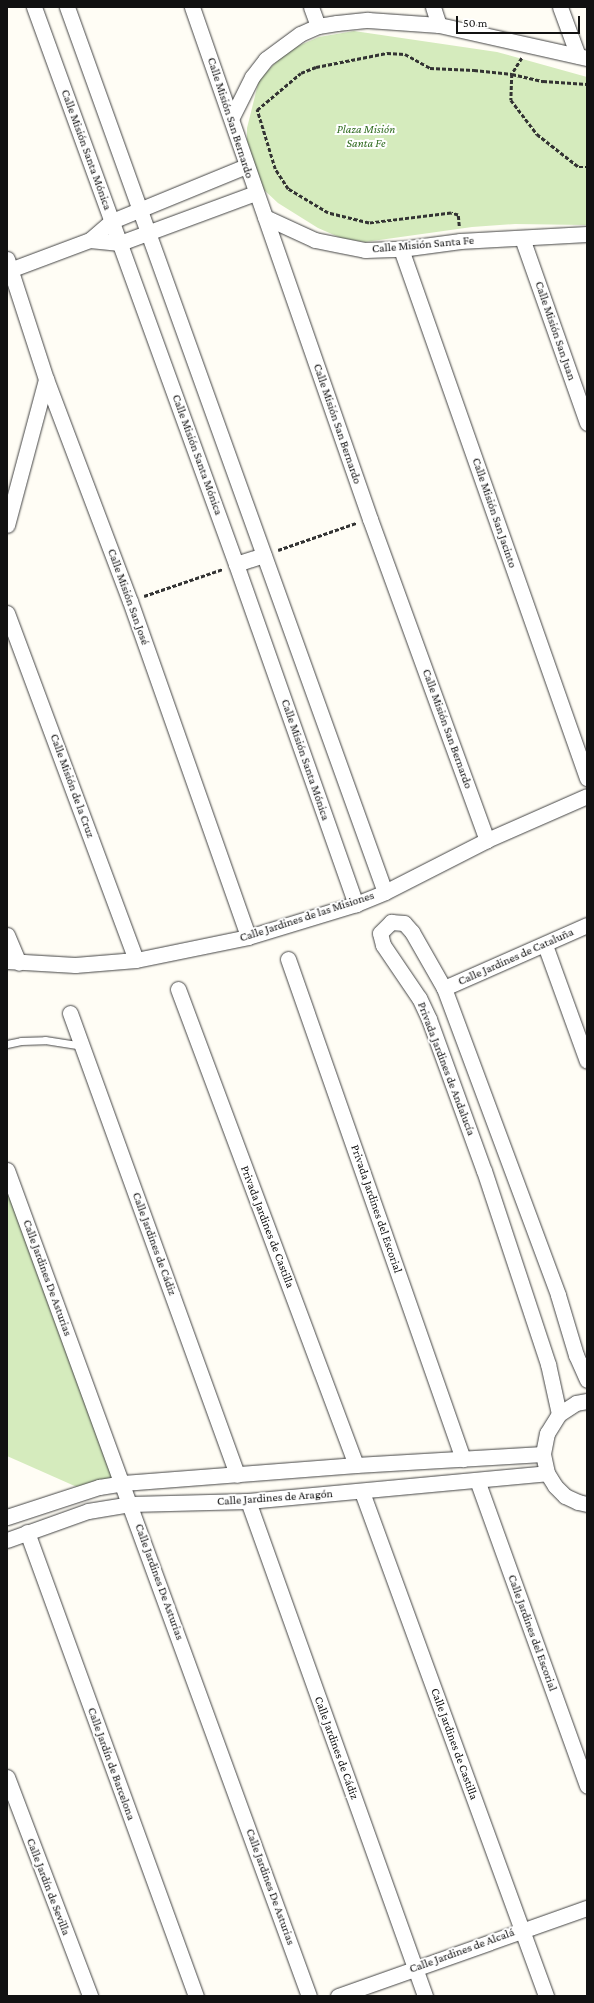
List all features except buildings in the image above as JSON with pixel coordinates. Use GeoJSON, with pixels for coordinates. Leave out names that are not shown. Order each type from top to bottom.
{"type":"FeatureCollection","features":[{"type":"Feature","properties":{"kind":"street","name":"Calle Misión Santa Mónica"},"geometry":{"type":"LineString","coordinates":[[34,7],[236,564],[356,904]]}},
{"type":"Feature","properties":{"kind":"street"},"geometry":{"type":"LineString","coordinates":[[67,7],[138,210],[264,555],[384,892]]}},
{"type":"Feature","properties":{"kind":"street","name":"Calle Misión San Bernardo"},"geometry":{"type":"LineString","coordinates":[[192,7],[232,118],[255,193],[265,217],[370,519],[487,840]]}},
{"type":"Feature","properties":{"kind":"street"},"geometry":{"type":"LineString","coordinates":[[311,7],[318,26]]}},
{"type":"Feature","properties":{"kind":"street"},"geometry":{"type":"LineString","coordinates":[[433,7],[439,25]]}},
{"type":"Feature","properties":{"kind":"street"},"geometry":{"type":"LineString","coordinates":[[560,7],[582,57]]}},
{"type":"Feature","properties":{"kind":"street"},"geometry":{"type":"LineString","coordinates":[[232,118],[252,77],[266,59],[300,34],[318,26],[368,20],[439,25],[582,57]]}},
{"type":"Feature","properties":{"kind":"street"},"geometry":{"type":"LineString","coordinates":[[8,266],[90,240],[112,221],[246,166]]}},
{"type":"Feature","properties":{"kind":"street"},"geometry":{"type":"LineString","coordinates":[[90,240],[120,243],[148,235],[255,193]]}},
{"type":"Feature","properties":{"kind":"street","name":"Calle Misión Santa Fe"},"geometry":{"type":"LineString","coordinates":[[265,217],[315,240],[338,246],[365,250],[401,249],[460,241],[587,234]]}},
{"type":"Feature","properties":{"kind":"street","name":"Calle Misión San Juan"},"geometry":{"type":"LineString","coordinates":[[522,238],[587,423]]}},
{"type":"Feature","properties":{"kind":"street","name":"Calle Misión San Jacinto"},"geometry":{"type":"LineString","coordinates":[[401,249],[587,778]]}},
{"type":"Feature","properties":{"kind":"street","name":"Calle Misión San José"},"geometry":{"type":"LineString","coordinates":[[8,266],[46,379],[130,601],[248,937]]}},
{"type":"Feature","properties":{"kind":"street"},"geometry":{"type":"LineString","coordinates":[[7,524],[46,379]]}},
{"type":"Feature","properties":{"kind":"street"},"geometry":{"type":"LineString","coordinates":[[236,564],[264,555]]}},
{"type":"Feature","properties":{"kind":"street","name":"Calle Misión de la Cruz"},"geometry":{"type":"LineString","coordinates":[[7,613],[136,960]]}},
{"type":"Feature","properties":{"kind":"street","name":"Calle Jardines de las Misiones"},"geometry":{"type":"LineString","coordinates":[[13,962],[75,965],[136,960],[248,937],[356,904],[384,892],[487,840],[587,796]]}},
{"type":"Feature","properties":{"kind":"street","name":"Privada Jardines de Andalucía"},"geometry":{"type":"LineString","coordinates":[[559,1414],[548,1364],[484,1171],[429,1019],[419,998],[383,945],[380,933],[384,927],[397,921],[407,926],[444,988],[558,1295],[576,1355],[587,1380]]}},
{"type":"Feature","properties":{"kind":"street","name":"Calle Jardines de Cataluña"},"geometry":{"type":"LineString","coordinates":[[444,988],[545,945],[587,925]]}},
{"type":"Feature","properties":{"kind":"street"},"geometry":{"type":"LineString","coordinates":[[7,935],[13,962]]}},
{"type":"Feature","properties":{"kind":"street"},"geometry":{"type":"LineString","coordinates":[[545,945],[587,1061]]}},
{"type":"Feature","properties":{"kind":"street","name":"Privada Jardines del Escorial"},"geometry":{"type":"LineString","coordinates":[[288,959],[463,1459]]}},
{"type":"Feature","properties":{"kind":"street","name":"Privada Jardines de Castilla"},"geometry":{"type":"LineString","coordinates":[[178,989],[356,1465]]}},
{"type":"Feature","properties":{"kind":"street","name":"Calle Jardines de Cádiz"},"geometry":{"type":"LineString","coordinates":[[70,1013],[237,1475]]}},
{"type":"Feature","properties":{"kind":"street","name":"Calle Jardines De Asturias"},"geometry":{"type":"LineString","coordinates":[[7,1170],[131,1504],[309,1996]]}},
{"type":"Feature","properties":{"kind":"street"},"geometry":{"type":"LineString","coordinates":[[587,1401],[576,1403],[559,1414],[547,1433],[543,1454],[548,1473],[555,1486],[565,1496],[587,1504]]}},
{"type":"Feature","properties":{"kind":"street"},"geometry":{"type":"LineString","coordinates":[[7,1517],[81,1493],[123,1483],[356,1465],[543,1454]]}},
{"type":"Feature","properties":{"kind":"street","name":"Calle Jardines de Aragón"},"geometry":{"type":"LineString","coordinates":[[7,1540],[88,1511],[131,1504],[248,1501],[362,1492],[548,1473]]}},
{"type":"Feature","properties":{"kind":"street","name":"Calle Jardines del Escorial"},"geometry":{"type":"LineString","coordinates":[[477,1480],[587,1786]]}},
{"type":"Feature","properties":{"kind":"street","name":"Calle Jardines de Castilla"},"geometry":{"type":"LineString","coordinates":[[362,1492],[546,1996]]}},
{"type":"Feature","properties":{"kind":"street","name":"Calle Jardines de Cádiz"},"geometry":{"type":"LineString","coordinates":[[248,1501],[425,1996]]}},
{"type":"Feature","properties":{"kind":"street","name":"Calle Jardín de Barcelona"},"geometry":{"type":"LineString","coordinates":[[27,1532],[196,1996]]}},
{"type":"Feature","properties":{"kind":"street","name":"Calle Jardín de Sevilla"},"geometry":{"type":"LineString","coordinates":[[7,1777],[90,1996]]}},
{"type":"Feature","properties":{"kind":"street","name":"Calle Jardines de Alcalá"},"geometry":{"type":"LineString","coordinates":[[338,1996],[522,1929],[587,1908]]}},
{"type":"Feature","properties":{"kind":"lane"},"geometry":{"type":"LineString","coordinates":[[7,1044],[21,1040],[45,1040],[83,1046]]}},
{"type":"Feature","properties":{"kind":"path"},"geometry":{"type":"LineString","coordinates":[[526,44],[518,67],[512,74],[511,100],[537,134],[579,168],[587,167]]}},
{"type":"Feature","properties":{"kind":"path"},"geometry":{"type":"LineString","coordinates":[[460,241],[458,215],[451,214],[369,223],[328,213],[288,189],[275,169],[257,110],[301,74],[316,67],[387,53],[405,54],[430,68],[512,74],[543,81],[587,84]]}},
{"type":"Feature","properties":{"kind":"path"},"geometry":{"type":"LineString","coordinates":[[264,555],[370,519]]}},
{"type":"Feature","properties":{"kind":"path"},"geometry":{"type":"LineString","coordinates":[[130,601],[236,564]]}},
{"type":"Feature","properties":{"kind":"green space","name":"Plaza Misión Santa Fe"},"geometry":{"type":"Polygon","coordinates":[[[354,31],[497,52],[587,77],[587,225],[515,224],[472,227],[365,242],[341,238],[318,228],[278,203],[262,188],[247,153],[247,128],[259,80],[279,59],[298,46],[319,37],[354,31]]]}},
{"type":"Feature","properties":{"kind":"green space"},"geometry":{"type":"Polygon","coordinates":[[[7,1170],[123,1483],[86,1491],[7,1456],[7,1170]]]}}]}
